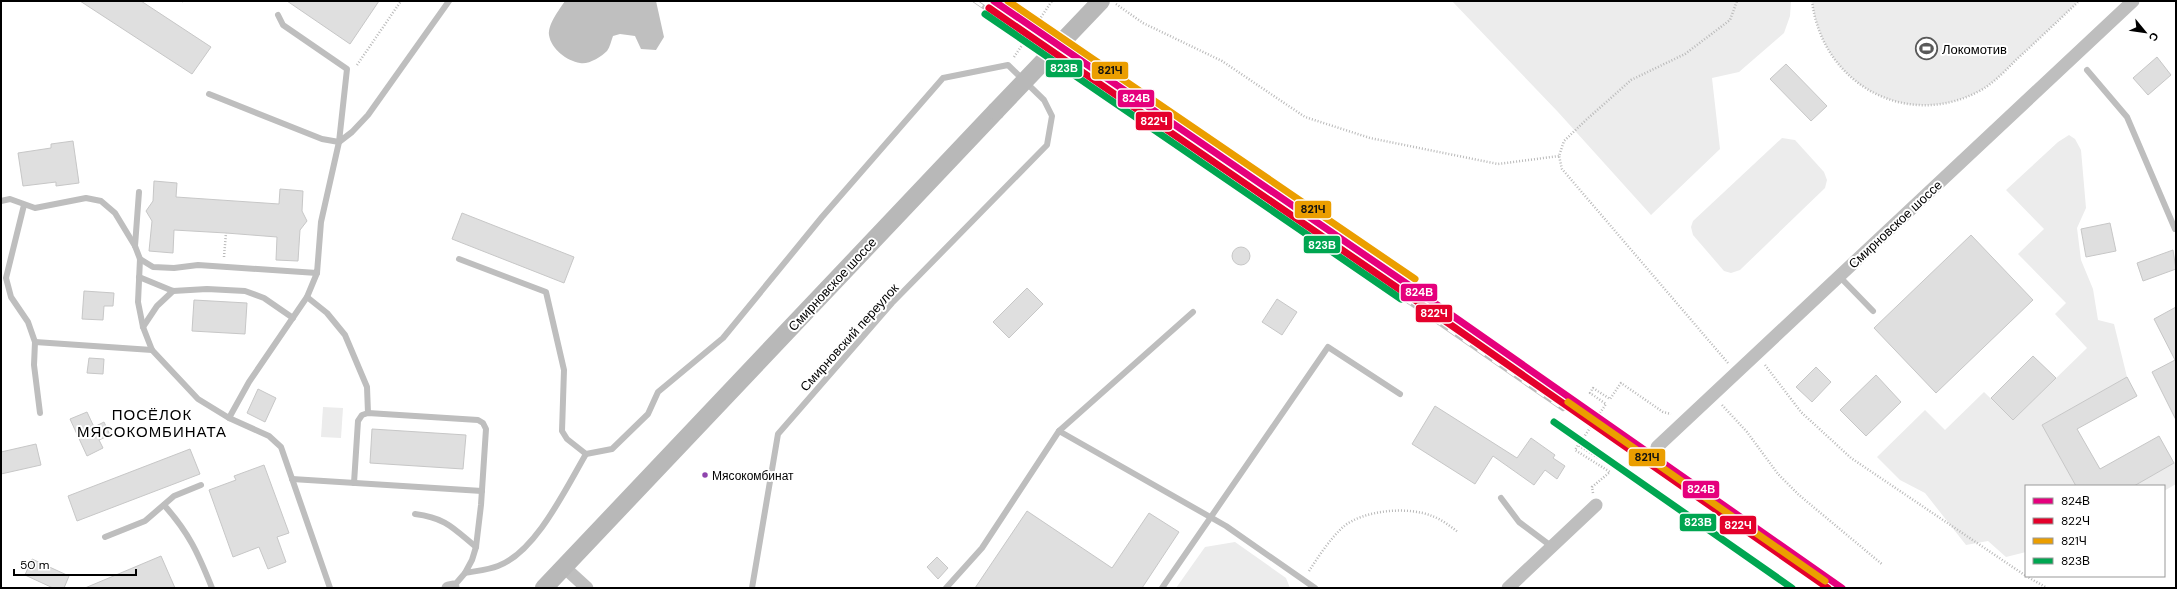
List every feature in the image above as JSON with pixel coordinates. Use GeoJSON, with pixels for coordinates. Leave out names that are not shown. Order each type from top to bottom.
{"type":"FeatureCollection","features":[{"type":"Feature","properties":{"kind":"main road","name":"Смирновское шоссе"},"geometry":{"type":"LineString","coordinates":[[544,588],[1101,1]]}},
{"type":"Feature","properties":{"kind":"street","name":"Смирновское шоссе"},"geometry":{"type":"LineString","coordinates":[[1657,447],[2133,1]]}},
{"type":"Feature","properties":{"kind":"street"},"geometry":{"type":"LineString","coordinates":[[1508,588],[1596,505]]}},
{"type":"Feature","properties":{"kind":"street"},"geometry":{"type":"LineString","coordinates":[[564,567],[587,588]]}},
{"type":"Feature","properties":{"kind":"lane"},"geometry":{"type":"LineString","coordinates":[[209,94],[322,139],[339,142],[352,132],[368,115],[448,1]]}},
{"type":"Feature","properties":{"kind":"lane"},"geometry":{"type":"LineString","coordinates":[[229,418],[249,382],[307,296],[317,273],[321,222],[339,142],[347,68],[283,25],[278,15]]}},
{"type":"Feature","properties":{"kind":"lane"},"geometry":{"type":"LineString","coordinates":[[459,260],[546,292],[564,370],[562,431],[566,439],[586,454],[612,449],[648,414],[658,392],[724,338],[822,217],[943,78],[1008,65]]}},
{"type":"Feature","properties":{"kind":"lane","name":"Смирновский переулок"},"geometry":{"type":"LineString","coordinates":[[752,588],[778,434],[892,303],[1048,145],[1052,116],[1044,100],[1008,65]]}},
{"type":"Feature","properties":{"kind":"lane"},"geometry":{"type":"LineString","coordinates":[[2087,70],[2128,117],[2175,229]]}},
{"type":"Feature","properties":{"kind":"lane"},"geometry":{"type":"LineString","coordinates":[[135,246],[138,192]]}},
{"type":"Feature","properties":{"kind":"lane"},"geometry":{"type":"LineString","coordinates":[[1,201],[10,199],[35,208],[86,198],[101,200],[114,213],[135,246],[140,259],[138,302],[143,327],[152,350],[198,399],[229,418],[269,436],[281,447],[330,588]]}},
{"type":"Feature","properties":{"kind":"lane"},"geometry":{"type":"LineString","coordinates":[[24,204],[6,278],[11,297],[28,322],[35,342],[34,365],[40,413]]}},
{"type":"Feature","properties":{"kind":"lane"},"geometry":{"type":"LineString","coordinates":[[140,259],[153,267],[174,268],[198,265],[317,273]]}},
{"type":"Feature","properties":{"kind":"lane"},"geometry":{"type":"LineString","coordinates":[[1839,276],[1873,311]]}},
{"type":"Feature","properties":{"kind":"lane"},"geometry":{"type":"LineString","coordinates":[[139,277],[173,291],[207,289],[245,291],[264,298],[293,318]]}},
{"type":"Feature","properties":{"kind":"lane"},"geometry":{"type":"LineString","coordinates":[[143,327],[156,306],[173,291]]}},
{"type":"Feature","properties":{"kind":"lane"},"geometry":{"type":"LineString","coordinates":[[307,296],[327,313],[345,335],[367,387],[368,413]]}},
{"type":"Feature","properties":{"kind":"lane"},"geometry":{"type":"LineString","coordinates":[[946,588],[982,548],[1059,431],[1193,312]]}},
{"type":"Feature","properties":{"kind":"lane"},"geometry":{"type":"LineString","coordinates":[[35,342],[152,350]]}},
{"type":"Feature","properties":{"kind":"lane"},"geometry":{"type":"LineString","coordinates":[[1162,588],[1210,516],[1328,348],[1400,394]]}},
{"type":"Feature","properties":{"kind":"lane"},"geometry":{"type":"LineString","coordinates":[[354,483],[358,421],[362,415],[368,413],[478,420],[483,423],[486,429],[482,491],[476,547],[472,560],[465,573],[450,588]]}},
{"type":"Feature","properties":{"kind":"lane"},"geometry":{"type":"LineString","coordinates":[[1059,431],[1210,516],[1315,588]]}},
{"type":"Feature","properties":{"kind":"lane"},"geometry":{"type":"LineString","coordinates":[[465,573],[499,566],[524,549],[543,526],[586,454]]}},
{"type":"Feature","properties":{"kind":"lane"},"geometry":{"type":"LineString","coordinates":[[292,479],[482,491]]}},
{"type":"Feature","properties":{"kind":"lane"},"geometry":{"type":"LineString","coordinates":[[105,537],[145,521],[174,496],[201,485]]}},
{"type":"Feature","properties":{"kind":"lane"},"geometry":{"type":"LineString","coordinates":[[1501,498],[1519,522],[1551,546]]}},
{"type":"Feature","properties":{"kind":"lane"},"geometry":{"type":"LineString","coordinates":[[164,505],[183,527],[198,553],[212,588]]}},
{"type":"Feature","properties":{"kind":"lane"},"geometry":{"type":"LineString","coordinates":[[415,514],[434,516],[447,522],[476,547]]}},
{"type":"Feature","properties":{"kind":"path"},"geometry":{"type":"LineString","coordinates":[[347,68],[357,65],[401,1]]}},
{"type":"Feature","properties":{"kind":"path"},"geometry":{"type":"LineString","coordinates":[[1008,65],[1052,1]]}},
{"type":"Feature","properties":{"kind":"path"},"geometry":{"type":"LineString","coordinates":[[1111,1],[1143,23],[1222,61],[1305,117],[1370,138],[1498,164],[1559,156]]}},
{"type":"Feature","properties":{"kind":"path"},"geometry":{"type":"LineString","coordinates":[[1736,373],[1562,169],[1559,156],[1564,141],[1631,80],[1685,54],[1730,20],[1737,1]]}},
{"type":"Feature","properties":{"kind":"path"},"geometry":{"type":"LineString","coordinates":[[1812,1],[1816,24],[1824,44],[1837,64],[1854,81],[1870,91],[1891,100],[1912,105],[1935,105],[1956,101],[1991,84],[2079,1]]}},
{"type":"Feature","properties":{"kind":"path"},"geometry":{"type":"LineString","coordinates":[[225,242],[226,233]]}},
{"type":"Feature","properties":{"kind":"path"},"geometry":{"type":"LineString","coordinates":[[1757,353],[1801,412],[1851,458],[2025,575]]}},
{"type":"Feature","properties":{"kind":"path"},"geometry":{"type":"LineString","coordinates":[[1592,487],[1610,472],[1575,450],[1578,445],[1597,457],[1600,452],[1582,440],[1606,404],[1590,393],[1593,388],[1610,399],[1621,383],[1664,412],[1672,414]]}},
{"type":"Feature","properties":{"kind":"path"},"geometry":{"type":"LineString","coordinates":[[1712,395],[1747,432],[1778,474],[1799,495],[1883,565]]}},
{"type":"Feature","properties":{"kind":"path"},"geometry":{"type":"LineString","coordinates":[[1303,580],[1330,541],[1345,526],[1370,515],[1396,509],[1431,515],[1458,532]]}},
{"type":"Feature","properties":{"kind":"path"},"geometry":{"type":"LineString","coordinates":[[2028,577],[2047,588]]}},
{"type":"Feature","properties":{"kind":"shaded area"},"geometry":{"type":"Polygon","coordinates":[[[565,1],[656,1],[664,37],[656,50],[641,49],[635,36],[620,34],[613,36],[607,51],[598,58],[587,63],[575,62],[560,54],[550,40],[549,35],[550,26],[565,1]]]}},
{"type":"Feature","properties":{"kind":"shaded area"},"geometry":{"type":"Polygon","coordinates":[[[1452,1],[1791,1],[1790,16],[1784,33],[1739,72],[1712,78],[1720,149],[1651,215],[1558,112],[1452,1]]]}},
{"type":"Feature","properties":{"kind":"shaded area","name":"Локомотив"},"geometry":{"type":"Polygon","coordinates":[[[1812,1],[2079,1],[1988,86],[1955,101],[1926,105],[1899,102],[1874,93],[1851,77],[1833,56],[1819,31],[1812,1]]]}},
{"type":"Feature","properties":{"kind":"shaded area"},"geometry":{"type":"Polygon","coordinates":[[[2069,135],[2075,139],[2081,150],[2086,208],[2077,228],[2081,260],[2093,289],[2098,320],[2114,324],[2127,377],[2042,425],[2075,485],[2025,485],[2025,552],[2006,557],[1988,541],[1966,545],[1925,493],[1900,480],[1877,457],[1925,410],[1945,430],[1984,392],[2013,420],[2087,348],[2055,314],[2066,303],[2018,254],[2044,229],[2006,190],[2058,142],[2069,135]]]}},
{"type":"Feature","properties":{"kind":"shaded area"},"geometry":{"type":"Polygon","coordinates":[[[1782,138],[1795,140],[1824,172],[1827,180],[1825,188],[1740,270],[1731,273],[1724,271],[1693,235],[1691,227],[1693,221],[1782,138]]]}},
{"type":"Feature","properties":{"kind":"shaded area"},"geometry":{"type":"Polygon","coordinates":[[[323,407],[343,408],[341,438],[321,437],[323,407]]]}},
{"type":"Feature","properties":{"kind":"shaded area"},"geometry":{"type":"Polygon","coordinates":[[[2176,462],[2176,484],[2165,490],[2165,485],[2136,485],[2176,462]]]}},
{"type":"Feature","properties":{"kind":"shaded area"},"geometry":{"type":"Polygon","coordinates":[[[1235,542],[1286,578],[1290,588],[1176,588],[1205,547],[1235,542]]]}},
{"type":"Feature","properties":{"kind":"building"},"geometry":{"type":"Polygon","coordinates":[[[80,1],[141,1],[211,47],[192,74],[80,1]]]}},
{"type":"Feature","properties":{"kind":"building"},"geometry":{"type":"Polygon","coordinates":[[[287,1],[379,1],[350,44],[287,1]]]}},
{"type":"Feature","properties":{"kind":"building"},"geometry":{"type":"Polygon","coordinates":[[[2157,57],[2171,75],[2148,95],[2133,78],[2157,57]]]}},
{"type":"Feature","properties":{"kind":"building"},"geometry":{"type":"Polygon","coordinates":[[[1786,64],[1827,106],[1811,121],[1770,79],[1786,64]]]}},
{"type":"Feature","properties":{"kind":"building"},"geometry":{"type":"Polygon","coordinates":[[[73,141],[79,183],[56,186],[56,182],[23,186],[18,153],[51,148],[51,144],[73,141]]]}},
{"type":"Feature","properties":{"kind":"building"},"geometry":{"type":"Polygon","coordinates":[[[154,181],[177,183],[176,197],[279,204],[280,189],[303,191],[302,211],[307,221],[300,230],[298,261],[276,260],[277,237],[226,233],[174,230],[173,253],[149,251],[152,221],[146,211],[153,201],[154,181]]]}},
{"type":"Feature","properties":{"kind":"building"},"geometry":{"type":"Polygon","coordinates":[[[462,213],[574,257],[564,283],[452,239],[462,213]]]}},
{"type":"Feature","properties":{"kind":"building"},"geometry":{"type":"Polygon","coordinates":[[[2110,223],[2116,251],[2086,257],[2081,229],[2110,223]]]}},
{"type":"Feature","properties":{"kind":"building"},"geometry":{"type":"Polygon","coordinates":[[[1971,235],[2033,300],[1936,393],[1874,328],[1971,235]]]}},
{"type":"Feature","properties":{"kind":"building"},"geometry":{"type":"Polygon","coordinates":[[[1237,247],[1245,247],[1250,252],[1248,263],[1245,265],[1237,265],[1232,260],[1232,252],[1237,247]]]}},
{"type":"Feature","properties":{"kind":"building"},"geometry":{"type":"Polygon","coordinates":[[[2173,250],[2176,269],[2143,281],[2137,263],[2173,250]]]}},
{"type":"Feature","properties":{"kind":"building"},"geometry":{"type":"Polygon","coordinates":[[[1027,288],[1043,304],[1009,338],[993,322],[1027,288]]]}},
{"type":"Feature","properties":{"kind":"building"},"geometry":{"type":"Polygon","coordinates":[[[84,291],[114,293],[113,306],[104,306],[103,320],[82,319],[84,291]]]}},
{"type":"Feature","properties":{"kind":"building"},"geometry":{"type":"Polygon","coordinates":[[[1277,299],[1297,312],[1282,335],[1262,322],[1277,299]]]}},
{"type":"Feature","properties":{"kind":"building"},"geometry":{"type":"Polygon","coordinates":[[[194,300],[247,303],[245,334],[192,331],[194,300]]]}},
{"type":"Feature","properties":{"kind":"building"},"geometry":{"type":"Polygon","coordinates":[[[2176,307],[2176,420],[2152,372],[2175,360],[2154,319],[2176,307]]]}},
{"type":"Feature","properties":{"kind":"building"},"geometry":{"type":"Polygon","coordinates":[[[2033,356],[2056,378],[2013,420],[1991,398],[2033,356]]]}},
{"type":"Feature","properties":{"kind":"building"},"geometry":{"type":"Polygon","coordinates":[[[89,358],[104,359],[103,374],[87,373],[89,358]]]}},
{"type":"Feature","properties":{"kind":"building"},"geometry":{"type":"Polygon","coordinates":[[[1816,367],[1831,382],[1812,402],[1796,387],[1816,367]]]}},
{"type":"Feature","properties":{"kind":"building"},"geometry":{"type":"Polygon","coordinates":[[[1876,375],[1901,402],[1866,436],[1840,410],[1876,375]]]}},
{"type":"Feature","properties":{"kind":"building"},"geometry":{"type":"Polygon","coordinates":[[[2127,377],[2137,396],[2077,429],[2100,469],[2159,436],[2174,463],[2136,485],[2075,485],[2042,425],[2127,377]]]}},
{"type":"Feature","properties":{"kind":"building"},"geometry":{"type":"Polygon","coordinates":[[[258,389],[276,398],[265,422],[247,413],[258,389]]]}},
{"type":"Feature","properties":{"kind":"building"},"geometry":{"type":"Polygon","coordinates":[[[1435,406],[1517,458],[1531,438],[1555,455],[1553,458],[1565,466],[1557,479],[1545,470],[1534,485],[1493,456],[1475,484],[1412,444],[1435,406]]]}},
{"type":"Feature","properties":{"kind":"building"},"geometry":{"type":"Polygon","coordinates":[[[87,412],[94,427],[104,422],[110,435],[99,440],[103,448],[87,456],[70,419],[87,412]]]}},
{"type":"Feature","properties":{"kind":"building"},"geometry":{"type":"Polygon","coordinates":[[[372,429],[466,435],[463,469],[370,463],[372,429]]]}},
{"type":"Feature","properties":{"kind":"building"},"geometry":{"type":"Polygon","coordinates":[[[36,444],[41,465],[1,474],[1,452],[36,444]]]}},
{"type":"Feature","properties":{"kind":"building"},"geometry":{"type":"Polygon","coordinates":[[[190,449],[200,474],[77,521],[68,496],[190,449]]]}},
{"type":"Feature","properties":{"kind":"building"},"geometry":{"type":"Polygon","coordinates":[[[264,465],[289,533],[277,537],[286,562],[268,569],[259,547],[233,557],[209,490],[236,480],[234,476],[264,465]]]}},
{"type":"Feature","properties":{"kind":"building"},"geometry":{"type":"Polygon","coordinates":[[[1027,511],[1112,568],[1149,513],[1179,532],[1142,588],[975,588],[1027,511]]]}},
{"type":"Feature","properties":{"kind":"building"},"geometry":{"type":"Polygon","coordinates":[[[161,556],[175,588],[85,588],[161,556]]]}},
{"type":"Feature","properties":{"kind":"building"},"geometry":{"type":"Polygon","coordinates":[[[937,557],[948,568],[938,579],[927,567],[937,557]]]}},
{"type":"Feature","properties":{"kind":"building"},"geometry":{"type":"Polygon","coordinates":[[[32,559],[69,576],[64,588],[53,588],[25,575],[32,559]]]}},
{"type":"Feature","properties":{"kind":"railway"},"geometry":{"type":"LineString","coordinates":[[975,1],[1563,409]]}},
{"type":"Feature","properties":{"kind":"transit line","name":"824В"},"geometry":{"type":"LineString","coordinates":[[994,1],[1410,286],[1842,588]]}},
{"type":"Feature","properties":{"kind":"transit line","name":"821Ч"},"geometry":{"type":"LineString","coordinates":[[1008,1],[1415,279]]}},
{"type":"Feature","properties":{"kind":"transit line","name":"822Ч"},"geometry":{"type":"LineString","coordinates":[[989,8],[1405,293],[1828,588]]}},
{"type":"Feature","properties":{"kind":"transit line","name":"823В"},"geometry":{"type":"LineString","coordinates":[[985,14],[1401,299]]}},
{"type":"Feature","properties":{"kind":"transit line","name":"821Ч"},"geometry":{"type":"LineString","coordinates":[[1568,402],[1825,581]]}},
{"type":"Feature","properties":{"kind":"transit line","name":"823В"},"geometry":{"type":"LineString","coordinates":[[1554,422],[1792,588]]}},
{"type":"Feature","properties":{"kind":"place","name":"Локомотив"},"geometry":{"type":"Point","coordinates":[1927,49]}},
{"type":"Feature","properties":{"kind":"place","name":"Мясокомбинат"},"geometry":{"type":"Point","coordinates":[705,475]}},
{"type":"Feature","properties":{"kind":"district","name":"ПОСЁЛОК МЯСОКОМБИНАТА"},"geometry":{"type":"Point","coordinates":[152,424]}}]}
